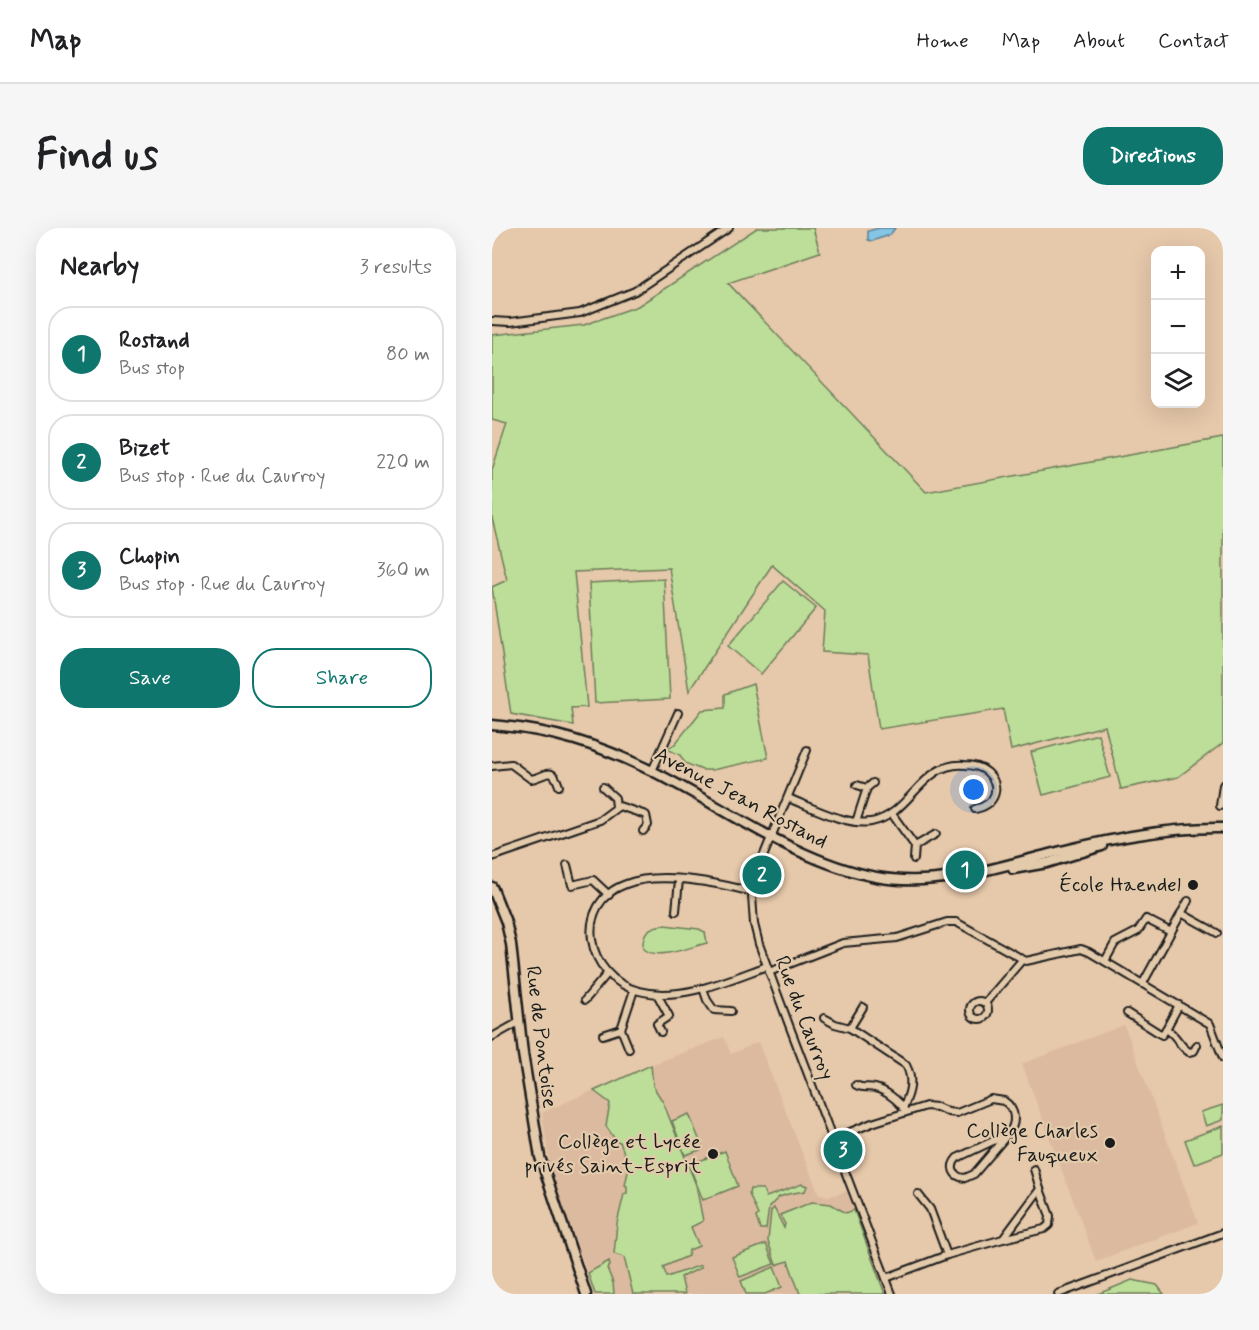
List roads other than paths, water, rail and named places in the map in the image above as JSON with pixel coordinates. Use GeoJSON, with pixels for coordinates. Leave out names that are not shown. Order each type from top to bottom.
{"type":"FeatureCollection","features":[{"type":"Feature","properties":{"kind":"street"},"geometry":{"type":"LineString","coordinates":[[492,321],[510,322],[580,313],[635,291],[729,228]]}},
{"type":"Feature","properties":{"kind":"street"},"geometry":{"type":"LineString","coordinates":[[652,771],[678,713]]}},
{"type":"Feature","properties":{"kind":"street","name":"Avenue Jean Rostand"},"geometry":{"type":"LineString","coordinates":[[492,725],[541,730],[599,747],[652,771],[771,836],[831,864],[877,877],[907,881],[932,881],[977,874],[1092,844],[1190,828],[1223,828]]}},
{"type":"Feature","properties":{"kind":"street","name":"Rue du Caurroy"},"geometry":{"type":"LineString","coordinates":[[807,750],[759,863],[752,892],[754,924],[768,969],[892,1294]]}},
{"type":"Feature","properties":{"kind":"street"},"geometry":{"type":"LineString","coordinates":[[492,766],[507,763],[529,778],[550,773],[556,778],[559,786]]}},
{"type":"Feature","properties":{"kind":"street"},"geometry":{"type":"LineString","coordinates":[[788,798],[856,822],[874,821],[892,814],[933,773],[944,767],[957,765],[981,768],[992,779],[995,792],[992,801],[986,806],[975,808]]}},
{"type":"Feature","properties":{"kind":"street"},"geometry":{"type":"LineString","coordinates":[[856,822],[867,788],[873,783]]}},
{"type":"Feature","properties":{"kind":"street"},"geometry":{"type":"LineString","coordinates":[[1220,806],[1223,784]]}},
{"type":"Feature","properties":{"kind":"street"},"geometry":{"type":"LineString","coordinates":[[857,785],[867,788]]}},
{"type":"Feature","properties":{"kind":"street"},"geometry":{"type":"LineString","coordinates":[[603,787],[615,798],[616,807]]}},
{"type":"Feature","properties":{"kind":"street"},"geometry":{"type":"LineString","coordinates":[[492,856],[600,820],[616,807],[622,806],[644,813],[648,822],[643,831]]}},
{"type":"Feature","properties":{"kind":"street"},"geometry":{"type":"LineString","coordinates":[[892,814],[915,846],[914,859]]}},
{"type":"Feature","properties":{"kind":"street"},"geometry":{"type":"LineString","coordinates":[[915,846],[936,834]]}},
{"type":"Feature","properties":{"kind":"street"},"geometry":{"type":"LineString","coordinates":[[567,865],[572,885],[593,880],[609,895]]}},
{"type":"Feature","properties":{"kind":"street"},"geometry":{"type":"LineString","coordinates":[[752,892],[712,883],[679,880],[632,882],[618,887],[596,912],[591,937],[596,958],[608,974],[621,984],[634,990],[657,994],[703,988],[768,969],[843,943],[897,938],[954,921],[963,924],[1022,960],[1030,961],[1084,949],[1210,1024],[1223,1058]]}},
{"type":"Feature","properties":{"kind":"street"},"geometry":{"type":"LineString","coordinates":[[676,911],[679,880]]}},
{"type":"Feature","properties":{"kind":"street","name":"Rue de Pontoise"},"geometry":{"type":"LineString","coordinates":[[492,887],[505,918],[509,936],[519,1022],[540,1157],[586,1294]]}},
{"type":"Feature","properties":{"kind":"street"},"geometry":{"type":"LineString","coordinates":[[1143,983],[1188,901]]}},
{"type":"Feature","properties":{"kind":"street"},"geometry":{"type":"LineString","coordinates":[[1181,913],[1217,933]]}},
{"type":"Feature","properties":{"kind":"street"},"geometry":{"type":"LineString","coordinates":[[1104,961],[1115,943],[1138,931],[1146,918],[1171,932]]}},
{"type":"Feature","properties":{"kind":"street"},"geometry":{"type":"LineString","coordinates":[[985,1003],[1022,960]]}},
{"type":"Feature","properties":{"kind":"street"},"geometry":{"type":"LineString","coordinates":[[585,1000],[608,974]]}},
{"type":"Feature","properties":{"kind":"street"},"geometry":{"type":"LineString","coordinates":[[703,988],[706,1000],[714,1010],[731,1011]]}},
{"type":"Feature","properties":{"kind":"street"},"geometry":{"type":"LineString","coordinates":[[629,1049],[621,1029],[634,990]]}},
{"type":"Feature","properties":{"kind":"street"},"geometry":{"type":"LineString","coordinates":[[657,994],[669,1016],[657,1024],[661,1032]]}},
{"type":"Feature","properties":{"kind":"street"},"geometry":{"type":"LineString","coordinates":[[1127,1013],[1162,1035],[1179,1005]]}},
{"type":"Feature","properties":{"kind":"street"},"geometry":{"type":"LineString","coordinates":[[850,1028],[863,1007]]}},
{"type":"Feature","properties":{"kind":"street"},"geometry":{"type":"LineString","coordinates":[[824,1018],[850,1028],[906,1065],[910,1074],[911,1087],[904,1110]]}},
{"type":"Feature","properties":{"kind":"street"},"geometry":{"type":"LineString","coordinates":[[492,1037],[519,1022]]}},
{"type":"Feature","properties":{"kind":"street"},"geometry":{"type":"LineString","coordinates":[[603,1035],[621,1029]]}},
{"type":"Feature","properties":{"kind":"street"},"geometry":{"type":"LineString","coordinates":[[1166,1029],[1176,1036],[1180,1047],[1189,1052],[1194,1051],[1197,1045]]}},
{"type":"Feature","properties":{"kind":"street"},"geometry":{"type":"LineString","coordinates":[[855,1085],[861,1088],[878,1089],[895,1099],[904,1110]]}},
{"type":"Feature","properties":{"kind":"street"},"geometry":{"type":"LineString","coordinates":[[833,1139],[904,1110],[929,1106],[950,1113],[961,1113],[991,1099],[1001,1099],[1009,1105],[1013,1113],[1014,1125],[1008,1134],[971,1176],[963,1178],[954,1174],[953,1165],[957,1158],[1008,1134]]}},
{"type":"Feature","properties":{"kind":"street"},"geometry":{"type":"LineString","coordinates":[[886,1278],[947,1255],[1044,1229],[1049,1225],[1050,1216],[1034,1169]]}},
{"type":"Feature","properties":{"kind":"street"},"geometry":{"type":"LineString","coordinates":[[1003,1239],[1040,1189]]}},
{"type":"Feature","properties":{"kind":"street"},"geometry":{"type":"LineString","coordinates":[[918,1194],[930,1209],[947,1255]]}},
{"type":"Feature","properties":{"kind":"street"},"geometry":{"type":"LineString","coordinates":[[1058,1294],[1223,1233]]}},
{"type":"Feature","properties":{"kind":"water"},"geometry":{"type":"Polygon","coordinates":[[[895,228],[890,235],[872,241],[868,240],[868,231],[895,228]]]}},
{"type":"Feature","properties":{"kind":"place","name":"Rostand"},"geometry":{"type":"Point","coordinates":[965,870]}},
{"type":"Feature","properties":{"kind":"place","name":"Bizet"},"geometry":{"type":"Point","coordinates":[762,875]}},
{"type":"Feature","properties":{"kind":"place","name":"École Haendel"},"geometry":{"type":"Point","coordinates":[1193,885]}},
{"type":"Feature","properties":{"kind":"place","name":"Collège Charles Fauqueux"},"geometry":{"type":"Point","coordinates":[1110,1143]}},
{"type":"Feature","properties":{"kind":"place","name":"Chopin"},"geometry":{"type":"Point","coordinates":[843,1150]}},
{"type":"Feature","properties":{"kind":"place","name":"Collège et Lycée privés Saint-Esprit"},"geometry":{"type":"Point","coordinates":[713,1154]}}]}
